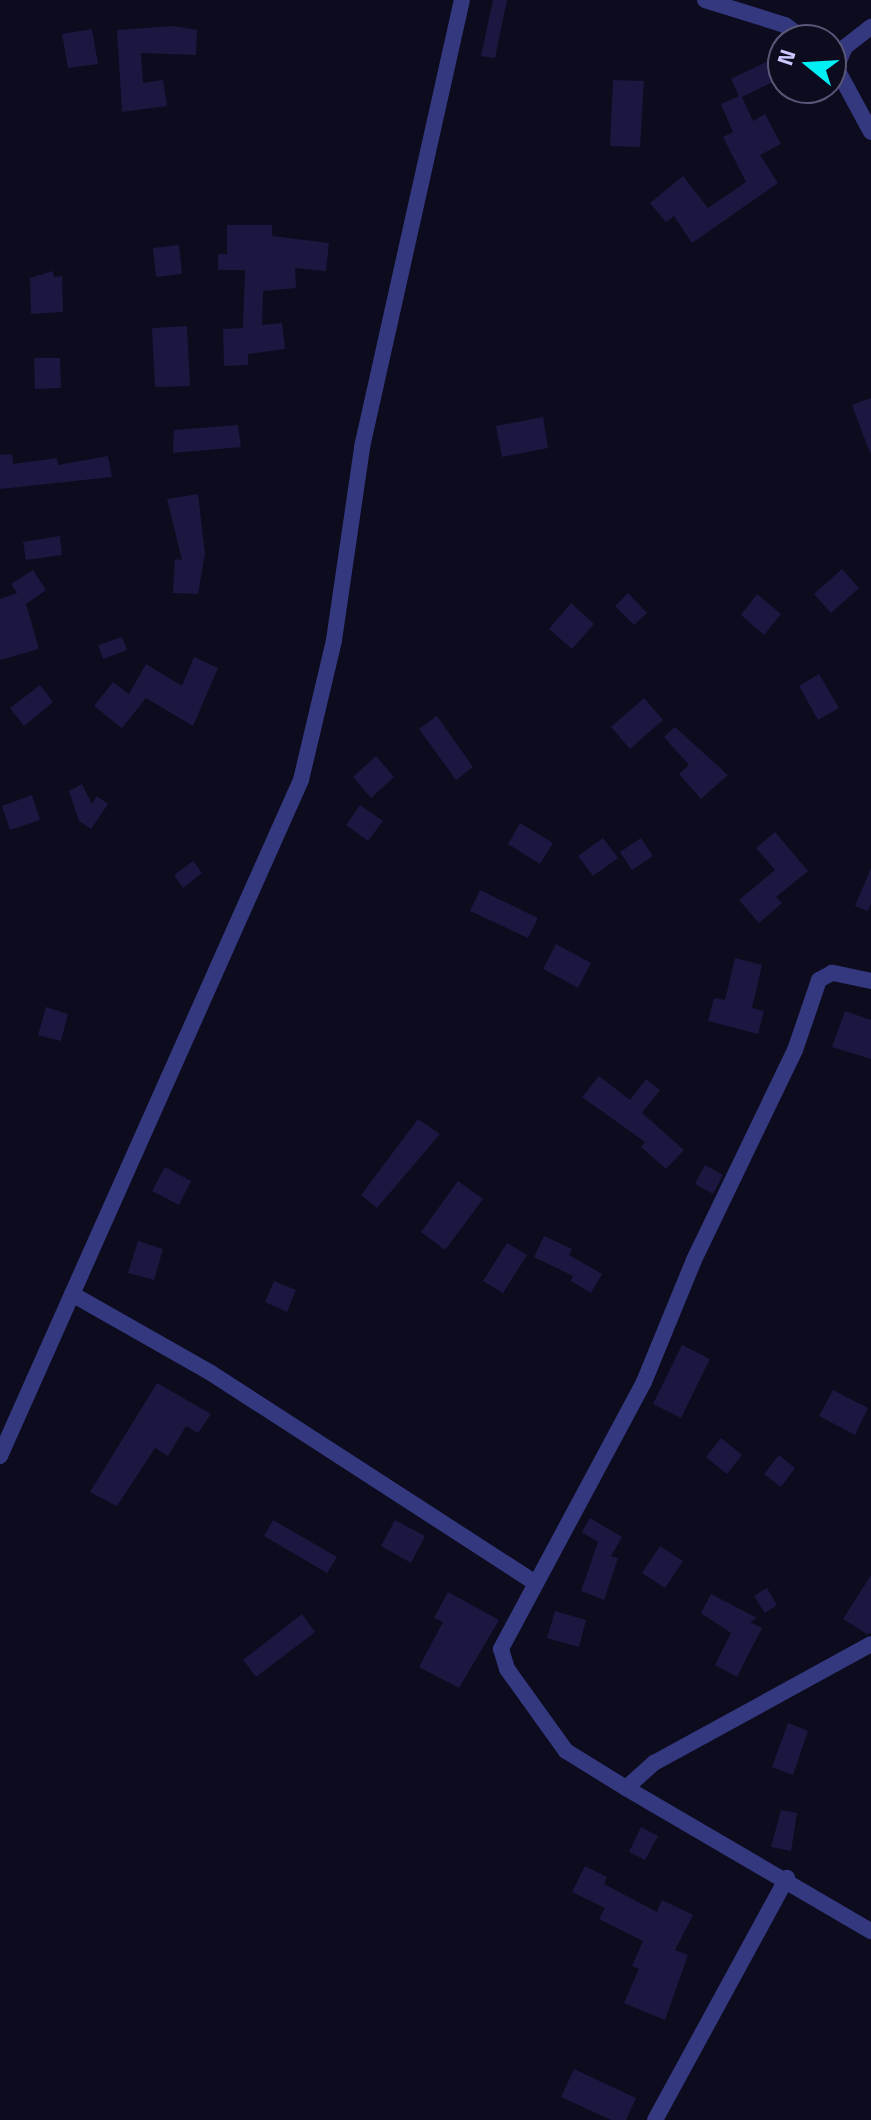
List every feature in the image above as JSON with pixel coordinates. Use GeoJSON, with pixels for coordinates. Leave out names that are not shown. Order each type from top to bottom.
{"type":"FeatureCollection","features":[{"type":"Feature","properties":{"kind":"street"},"geometry":{"type":"LineString","coordinates":[[0,1456],[301,780],[334,640],[362,447],[462,0]]}},
{"type":"Feature","properties":{"kind":"street"},"geometry":{"type":"LineString","coordinates":[[705,0],[782,24]]}},
{"type":"Feature","properties":{"kind":"street"},"geometry":{"type":"LineString","coordinates":[[847,45],[871,27]]}},
{"type":"Feature","properties":{"kind":"street"},"geometry":{"type":"LineString","coordinates":[[847,85],[871,132]]}},
{"type":"Feature","properties":{"kind":"street"},"geometry":{"type":"LineString","coordinates":[[871,981],[832,973],[819,980],[795,1050],[694,1260],[644,1382],[501,1649],[507,1669],[566,1751],[735,1854],[787,1878],[871,1931]]}},
{"type":"Feature","properties":{"kind":"street"},"geometry":{"type":"LineString","coordinates":[[72,1294],[211,1373],[535,1583]]}},
{"type":"Feature","properties":{"kind":"street"},"geometry":{"type":"LineString","coordinates":[[626,1788],[654,1763],[871,1644]]}},
{"type":"Feature","properties":{"kind":"street"},"geometry":{"type":"LineString","coordinates":[[655,2120],[787,1878]]}},
{"type":"Feature","properties":{"kind":"building"},"geometry":{"type":"Polygon","coordinates":[[[493,0],[507,0],[495,58],[481,56],[493,0]]]}},
{"type":"Feature","properties":{"kind":"building"},"geometry":{"type":"Polygon","coordinates":[[[173,26],[197,30],[196,55],[141,53],[143,83],[163,80],[167,106],[122,112],[117,30],[173,26]]]}},
{"type":"Feature","properties":{"kind":"building"},"geometry":{"type":"Polygon","coordinates":[[[92,29],[98,64],[68,68],[62,34],[92,29]]]}},
{"type":"Feature","properties":{"kind":"building"},"geometry":{"type":"Polygon","coordinates":[[[767,61],[767,85],[742,97],[753,121],[765,114],[781,144],[760,155],[778,183],[692,243],[674,216],[666,222],[650,203],[683,176],[708,208],[746,182],[723,137],[733,132],[721,104],[739,96],[731,79],[767,61]]]}},
{"type":"Feature","properties":{"kind":"building"},"geometry":{"type":"Polygon","coordinates":[[[613,80],[644,81],[640,147],[610,146],[613,80]]]}},
{"type":"Feature","properties":{"kind":"building"},"geometry":{"type":"Polygon","coordinates":[[[227,225],[272,225],[272,236],[329,243],[326,271],[295,268],[296,288],[263,291],[262,325],[282,323],[285,349],[248,354],[248,365],[224,366],[223,329],[243,328],[245,270],[218,270],[218,254],[227,254],[227,225]]]}},
{"type":"Feature","properties":{"kind":"building"},"geometry":{"type":"Polygon","coordinates":[[[179,245],[182,274],[156,277],[153,248],[179,245]]]}},
{"type":"Feature","properties":{"kind":"building"},"geometry":{"type":"Polygon","coordinates":[[[53,271],[54,277],[62,276],[63,312],[31,314],[30,278],[53,271]]]}},
{"type":"Feature","properties":{"kind":"building"},"geometry":{"type":"Polygon","coordinates":[[[187,326],[190,386],[155,387],[152,328],[187,326]]]}},
{"type":"Feature","properties":{"kind":"building"},"geometry":{"type":"Polygon","coordinates":[[[34,358],[60,358],[61,388],[35,389],[34,358]]]}},
{"type":"Feature","properties":{"kind":"building"},"geometry":{"type":"Polygon","coordinates":[[[871,398],[871,452],[870,453],[852,405],[871,398]]]}},
{"type":"Feature","properties":{"kind":"building"},"geometry":{"type":"Polygon","coordinates":[[[543,417],[548,448],[502,457],[496,426],[543,417]]]}},
{"type":"Feature","properties":{"kind":"building"},"geometry":{"type":"Polygon","coordinates":[[[238,425],[241,447],[173,453],[174,430],[238,425]]]}},
{"type":"Feature","properties":{"kind":"building"},"geometry":{"type":"Polygon","coordinates":[[[12,454],[13,464],[57,458],[58,465],[108,456],[112,477],[0,489],[0,455],[12,454]]]}},
{"type":"Feature","properties":{"kind":"building"},"geometry":{"type":"Polygon","coordinates":[[[198,494],[205,554],[198,594],[173,593],[175,559],[182,560],[167,499],[198,494]]]}},
{"type":"Feature","properties":{"kind":"building"},"geometry":{"type":"Polygon","coordinates":[[[60,536],[62,555],[26,560],[23,542],[60,536]]]}},
{"type":"Feature","properties":{"kind":"building"},"geometry":{"type":"Polygon","coordinates":[[[842,569],[859,588],[831,613],[814,594],[842,569]]]}},
{"type":"Feature","properties":{"kind":"building"},"geometry":{"type":"Polygon","coordinates":[[[33,570],[46,590],[26,604],[39,649],[0,660],[0,599],[17,593],[11,584],[33,570]]]}},
{"type":"Feature","properties":{"kind":"building"},"geometry":{"type":"Polygon","coordinates":[[[628,593],[647,613],[634,625],[615,606],[628,593]]]}},
{"type":"Feature","properties":{"kind":"building"},"geometry":{"type":"Polygon","coordinates":[[[757,594],[781,614],[764,635],[741,615],[757,594]]]}},
{"type":"Feature","properties":{"kind":"building"},"geometry":{"type":"Polygon","coordinates":[[[571,603],[594,624],[572,649],[549,629],[571,603]]]}},
{"type":"Feature","properties":{"kind":"building"},"geometry":{"type":"Polygon","coordinates":[[[122,637],[127,650],[103,659],[98,645],[122,637]]]}},
{"type":"Feature","properties":{"kind":"building"},"geometry":{"type":"Polygon","coordinates":[[[194,657],[218,668],[193,726],[146,698],[122,728],[94,706],[113,682],[129,694],[146,664],[182,686],[194,657]]]}},
{"type":"Feature","properties":{"kind":"building"},"geometry":{"type":"Polygon","coordinates":[[[819,674],[839,708],[818,720],[799,686],[819,674]]]}},
{"type":"Feature","properties":{"kind":"building"},"geometry":{"type":"Polygon","coordinates":[[[40,685],[53,702],[24,726],[10,708],[40,685]]]}},
{"type":"Feature","properties":{"kind":"building"},"geometry":{"type":"Polygon","coordinates":[[[644,698],[663,720],[630,749],[611,727],[644,698]]]}},
{"type":"Feature","properties":{"kind":"building"},"geometry":{"type":"Polygon","coordinates":[[[437,716],[473,767],[456,780],[419,729],[437,716]]]}},
{"type":"Feature","properties":{"kind":"building"},"geometry":{"type":"Polygon","coordinates":[[[675,727],[728,775],[701,799],[679,774],[689,765],[664,737],[675,727]]]}},
{"type":"Feature","properties":{"kind":"building"},"geometry":{"type":"Polygon","coordinates":[[[376,756],[394,777],[371,798],[353,777],[376,756]]]}},
{"type":"Feature","properties":{"kind":"building"},"geometry":{"type":"Polygon","coordinates":[[[82,784],[92,804],[97,796],[108,804],[91,829],[79,821],[69,791],[82,784]]]}},
{"type":"Feature","properties":{"kind":"building"},"geometry":{"type":"Polygon","coordinates":[[[32,795],[40,820],[10,830],[2,806],[32,795]]]}},
{"type":"Feature","properties":{"kind":"building"},"geometry":{"type":"Polygon","coordinates":[[[360,805],[383,821],[368,841],[346,825],[360,805]]]}},
{"type":"Feature","properties":{"kind":"building"},"geometry":{"type":"Polygon","coordinates":[[[520,823],[553,843],[540,864],[508,844],[520,823]]]}},
{"type":"Feature","properties":{"kind":"building"},"geometry":{"type":"Polygon","coordinates":[[[775,832],[808,871],[776,897],[782,903],[759,923],[739,900],[775,870],[756,848],[775,832]]]}},
{"type":"Feature","properties":{"kind":"building"},"geometry":{"type":"Polygon","coordinates":[[[603,838],[618,858],[593,876],[578,856],[603,838]]]}},
{"type":"Feature","properties":{"kind":"building"},"geometry":{"type":"Polygon","coordinates":[[[641,838],[653,856],[632,870],[620,852],[641,838]]]}},
{"type":"Feature","properties":{"kind":"building"},"geometry":{"type":"Polygon","coordinates":[[[193,861],[202,873],[183,888],[174,875],[193,861]]]}},
{"type":"Feature","properties":{"kind":"building"},"geometry":{"type":"Polygon","coordinates":[[[871,868],[871,903],[868,911],[855,906],[871,868]]]}},
{"type":"Feature","properties":{"kind":"building"},"geometry":{"type":"Polygon","coordinates":[[[480,890],[538,918],[528,938],[470,911],[480,890]]]}},
{"type":"Feature","properties":{"kind":"building"},"geometry":{"type":"Polygon","coordinates":[[[556,944],[591,963],[578,988],[543,969],[556,944]]]}},
{"type":"Feature","properties":{"kind":"building"},"geometry":{"type":"Polygon","coordinates":[[[735,958],[762,965],[752,1008],[764,1011],[758,1034],[708,1021],[714,998],[725,1000],[735,958]]]}},
{"type":"Feature","properties":{"kind":"building"},"geometry":{"type":"Polygon","coordinates":[[[46,1007],[68,1014],[61,1041],[38,1035],[46,1007]]]}},
{"type":"Feature","properties":{"kind":"building"},"geometry":{"type":"Polygon","coordinates":[[[845,1011],[871,1020],[871,1059],[832,1047],[845,1011]]]}},
{"type":"Feature","properties":{"kind":"building"},"geometry":{"type":"Polygon","coordinates":[[[599,1076],[630,1100],[646,1079],[660,1090],[642,1113],[684,1150],[666,1169],[641,1147],[645,1142],[582,1097],[599,1076]]]}},
{"type":"Feature","properties":{"kind":"building"},"geometry":{"type":"Polygon","coordinates":[[[418,1119],[440,1134],[377,1208],[361,1195],[418,1119]]]}},
{"type":"Feature","properties":{"kind":"building"},"geometry":{"type":"Polygon","coordinates":[[[705,1165],[723,1175],[713,1194],[695,1184],[705,1165]]]}},
{"type":"Feature","properties":{"kind":"building"},"geometry":{"type":"Polygon","coordinates":[[[165,1167],[191,1181],[179,1205],[152,1191],[165,1167]]]}},
{"type":"Feature","properties":{"kind":"building"},"geometry":{"type":"Polygon","coordinates":[[[458,1181],[483,1199],[445,1250],[421,1232],[458,1181]]]}},
{"type":"Feature","properties":{"kind":"building"},"geometry":{"type":"Polygon","coordinates":[[[544,1236],[572,1249],[569,1255],[602,1274],[591,1293],[571,1281],[573,1276],[534,1257],[544,1236]]]}},
{"type":"Feature","properties":{"kind":"building"},"geometry":{"type":"Polygon","coordinates":[[[138,1241],[163,1249],[154,1280],[128,1273],[138,1241]]]}},
{"type":"Feature","properties":{"kind":"building"},"geometry":{"type":"Polygon","coordinates":[[[507,1243],[527,1255],[503,1293],[483,1281],[507,1243]]]}},
{"type":"Feature","properties":{"kind":"building"},"geometry":{"type":"Polygon","coordinates":[[[274,1281],[296,1290],[287,1312],[265,1302],[274,1281]]]}},
{"type":"Feature","properties":{"kind":"building"},"geometry":{"type":"Polygon","coordinates":[[[682,1345],[710,1359],[681,1418],[653,1404],[682,1345]]]}},
{"type":"Feature","properties":{"kind":"building"},"geometry":{"type":"Polygon","coordinates":[[[157,1383],[211,1414],[198,1433],[186,1426],[168,1456],[155,1448],[117,1506],[90,1492],[157,1383]]]}},
{"type":"Feature","properties":{"kind":"building"},"geometry":{"type":"Polygon","coordinates":[[[833,1390],[868,1408],[855,1435],[819,1416],[833,1390]]]}},
{"type":"Feature","properties":{"kind":"building"},"geometry":{"type":"Polygon","coordinates":[[[721,1438],[742,1455],[727,1474],[706,1457],[721,1438]]]}},
{"type":"Feature","properties":{"kind":"building"},"geometry":{"type":"Polygon","coordinates":[[[779,1455],[795,1468],[781,1487],[764,1474],[779,1455]]]}},
{"type":"Feature","properties":{"kind":"building"},"geometry":{"type":"Polygon","coordinates":[[[590,1518],[622,1537],[611,1556],[618,1558],[604,1600],[581,1591],[598,1542],[582,1532],[590,1518]]]}},
{"type":"Feature","properties":{"kind":"building"},"geometry":{"type":"Polygon","coordinates":[[[273,1520],[337,1557],[327,1573],[264,1536],[273,1520]]]}},
{"type":"Feature","properties":{"kind":"building"},"geometry":{"type":"Polygon","coordinates":[[[395,1520],[425,1536],[411,1563],[381,1546],[395,1520]]]}},
{"type":"Feature","properties":{"kind":"building"},"geometry":{"type":"Polygon","coordinates":[[[660,1546],[683,1561],[665,1588],[642,1573],[660,1546]]]}},
{"type":"Feature","properties":{"kind":"building"},"geometry":{"type":"Polygon","coordinates":[[[871,1575],[871,1633],[867,1634],[843,1619],[871,1575]]]}},
{"type":"Feature","properties":{"kind":"building"},"geometry":{"type":"Polygon","coordinates":[[[767,1588],[777,1605],[765,1613],[754,1596],[767,1588]]]}},
{"type":"Feature","properties":{"kind":"building"},"geometry":{"type":"Polygon","coordinates":[[[448,1592],[499,1620],[459,1688],[419,1667],[443,1622],[434,1618],[448,1592]]]}},
{"type":"Feature","properties":{"kind":"building"},"geometry":{"type":"Polygon","coordinates":[[[711,1594],[757,1618],[750,1622],[762,1628],[737,1677],[715,1665],[731,1633],[701,1613],[711,1594]]]}},
{"type":"Feature","properties":{"kind":"building"},"geometry":{"type":"Polygon","coordinates":[[[555,1611],[586,1620],[579,1647],[547,1638],[555,1611]]]}},
{"type":"Feature","properties":{"kind":"building"},"geometry":{"type":"Polygon","coordinates":[[[302,1614],[315,1632],[256,1677],[243,1660],[302,1614]]]}},
{"type":"Feature","properties":{"kind":"building"},"geometry":{"type":"Polygon","coordinates":[[[788,1723],[808,1731],[793,1775],[772,1767],[788,1723]]]}},
{"type":"Feature","properties":{"kind":"building"},"geometry":{"type":"Polygon","coordinates":[[[781,1810],[797,1813],[791,1851],[771,1847],[781,1810]]]}},
{"type":"Feature","properties":{"kind":"building"},"geometry":{"type":"Polygon","coordinates":[[[641,1827],[658,1836],[645,1860],[629,1852],[641,1827]]]}},
{"type":"Feature","properties":{"kind":"building"},"geometry":{"type":"Polygon","coordinates":[[[585,1866],[607,1877],[604,1884],[657,1912],[662,1900],[693,1915],[675,1950],[688,1955],[665,2020],[624,2003],[639,1969],[632,1966],[643,1941],[599,1919],[605,1908],[572,1892],[585,1866]]]}},
{"type":"Feature","properties":{"kind":"building"},"geometry":{"type":"Polygon","coordinates":[[[574,2069],[636,2098],[626,2120],[611,2120],[561,2097],[574,2069]]]}}]}
